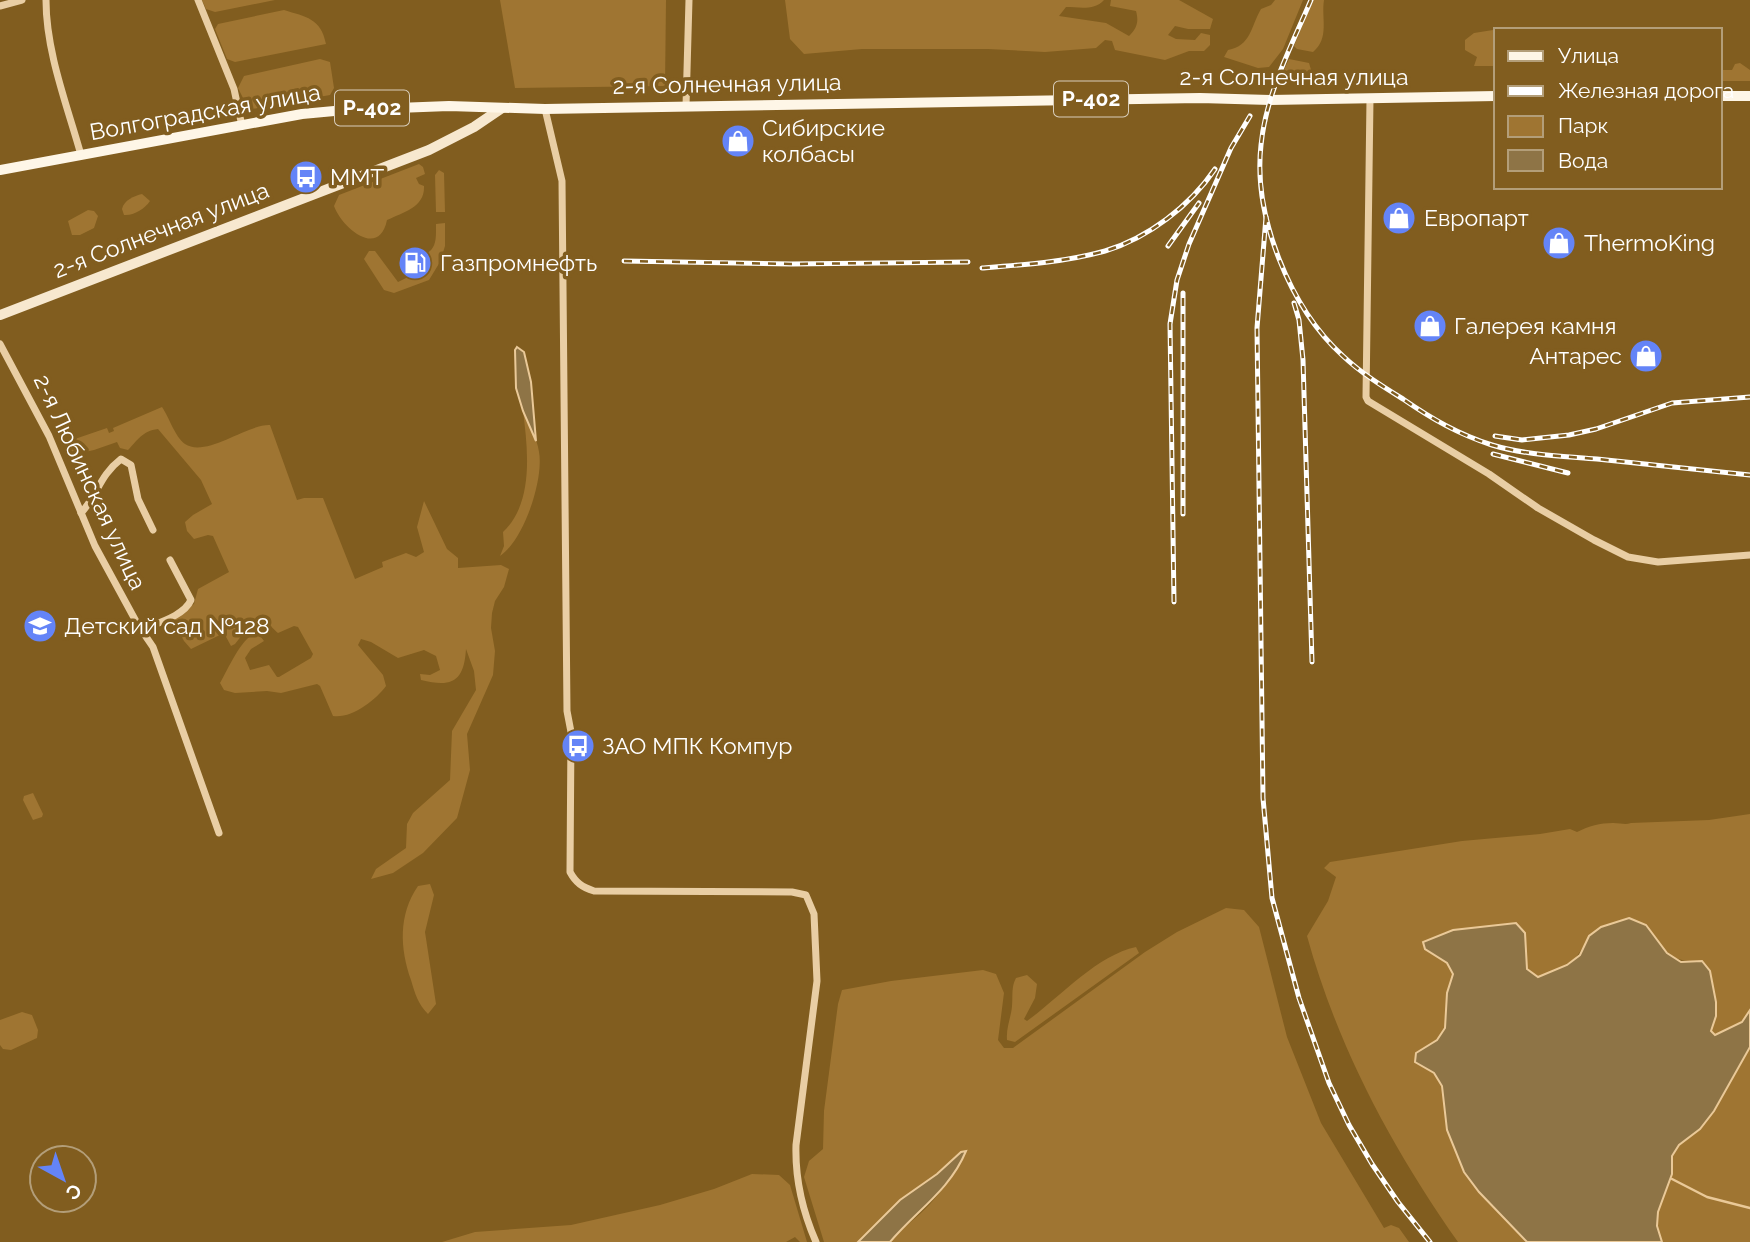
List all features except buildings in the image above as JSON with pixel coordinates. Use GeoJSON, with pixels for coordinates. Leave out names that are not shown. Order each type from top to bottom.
{"type":"FeatureCollection","features":[{"type":"Feature","properties":{"kind":"main road","name":"2-я Солнечная улица"},"geometry":{"type":"LineString","coordinates":[[0,315],[429,149],[474,127],[502,108],[1494,96]]}},
{"type":"Feature","properties":{"kind":"main road"},"geometry":{"type":"LineString","coordinates":[[1722,96],[1750,96]]}},
{"type":"Feature","properties":{"kind":"main road","name":"Волгоградская улица"},"geometry":{"type":"LineString","coordinates":[[0,170],[302,114],[449,106],[502,108]]}},
{"type":"Feature","properties":{"kind":"street"},"geometry":{"type":"LineString","coordinates":[[0,6],[22,0]]}},
{"type":"Feature","properties":{"kind":"street"},"geometry":{"type":"LineString","coordinates":[[45,0],[57,71],[81,155]]}},
{"type":"Feature","properties":{"kind":"street"},"geometry":{"type":"LineString","coordinates":[[198,0],[234,89],[242,125]]}},
{"type":"Feature","properties":{"kind":"street"},"geometry":{"type":"LineString","coordinates":[[686,106],[689,0]]}},
{"type":"Feature","properties":{"kind":"street"},"geometry":{"type":"LineString","coordinates":[[1370,99],[1368,401],[1538,508],[1628,557],[1658,562],[1750,555]]}},
{"type":"Feature","properties":{"kind":"street"},"geometry":{"type":"LineString","coordinates":[[545,109],[562,181],[567,711],[571,732],[570,872],[574,880],[594,891],[792,892],[806,895],[814,914],[817,981],[796,1144],[796,1168],[799,1193],[816,1242]]}},
{"type":"Feature","properties":{"kind":"street","name":"2-я Любинская улица"},"geometry":{"type":"LineString","coordinates":[[0,344],[48,436],[95,546],[141,630],[149,639],[219,833]]}},
{"type":"Feature","properties":{"kind":"street"},"geometry":{"type":"LineString","coordinates":[[81,513],[90,502],[102,477],[121,459],[131,465],[138,499],[153,530]]}},
{"type":"Feature","properties":{"kind":"street"},"geometry":{"type":"LineString","coordinates":[[141,630],[184,609],[191,600],[170,560]]}},
{"type":"Feature","properties":{"kind":"green space"},"geometry":{"type":"Polygon","coordinates":[[[202,0],[275,0],[215,12],[206,9],[202,0]]]}},
{"type":"Feature","properties":{"kind":"green space"},"geometry":{"type":"Polygon","coordinates":[[[500,0],[666,0],[665,86],[515,88],[500,0]]]}},
{"type":"Feature","properties":{"kind":"green space"},"geometry":{"type":"Polygon","coordinates":[[[785,0],[1104,0],[1091,7],[1066,7],[1059,16],[1106,23],[1129,36],[1137,25],[1136,11],[1110,6],[1111,0],[1179,0],[1213,19],[1210,29],[1175,26],[1168,35],[1176,39],[1195,40],[1201,33],[1210,35],[1210,45],[1204,51],[1189,51],[1165,60],[1115,50],[1112,41],[1105,40],[1096,48],[1045,52],[862,49],[804,54],[790,39],[785,0]]]}},
{"type":"Feature","properties":{"kind":"green space"},"geometry":{"type":"Polygon","coordinates":[[[1275,0],[1303,0],[1283,49],[1269,67],[1258,68],[1224,57],[1228,50],[1236,48],[1246,40],[1261,9],[1275,0]]]}},
{"type":"Feature","properties":{"kind":"green space"},"geometry":{"type":"Polygon","coordinates":[[[1313,0],[1324,0],[1323,34],[1313,52],[1294,46],[1313,0]]]}},
{"type":"Feature","properties":{"kind":"green space"},"geometry":{"type":"Polygon","coordinates":[[[284,10],[306,17],[316,24],[324,35],[326,44],[235,62],[227,59],[215,29],[218,24],[284,10]]]}},
{"type":"Feature","properties":{"kind":"green space"},"geometry":{"type":"Polygon","coordinates":[[[1494,30],[1494,66],[1474,66],[1477,57],[1465,50],[1465,40],[1474,33],[1494,30]]]}},
{"type":"Feature","properties":{"kind":"green space"},"geometry":{"type":"Polygon","coordinates":[[[320,59],[330,62],[334,88],[330,95],[252,109],[247,106],[238,88],[244,76],[320,59]]]}},
{"type":"Feature","properties":{"kind":"green space"},"geometry":{"type":"Polygon","coordinates":[[[1289,59],[1309,63],[1312,73],[1310,83],[1299,83],[1286,77],[1284,70],[1289,59]]]}},
{"type":"Feature","properties":{"kind":"green space"},"geometry":{"type":"Polygon","coordinates":[[[1740,63],[1750,70],[1750,81],[1722,81],[1722,70],[1732,70],[1735,64],[1740,63]]]}},
{"type":"Feature","properties":{"kind":"green space"},"geometry":{"type":"Polygon","coordinates":[[[419,164],[425,174],[416,178],[419,184],[424,186],[421,199],[412,208],[387,220],[383,231],[376,237],[369,239],[360,236],[338,215],[334,206],[339,195],[419,164]]]}},
{"type":"Feature","properties":{"kind":"green space"},"geometry":{"type":"Polygon","coordinates":[[[439,170],[444,173],[445,212],[436,212],[435,175],[439,170]]]}},
{"type":"Feature","properties":{"kind":"green space"},"geometry":{"type":"Polygon","coordinates":[[[142,194],[150,201],[148,204],[135,213],[124,215],[122,209],[125,203],[142,194]]]}},
{"type":"Feature","properties":{"kind":"green space"},"geometry":{"type":"Polygon","coordinates":[[[88,210],[94,211],[98,216],[94,228],[80,235],[72,235],[68,221],[88,210]]]}},
{"type":"Feature","properties":{"kind":"green space"},"geometry":{"type":"Polygon","coordinates":[[[445,223],[445,246],[440,262],[429,280],[394,293],[384,290],[364,259],[369,251],[375,251],[398,282],[424,269],[419,258],[434,245],[436,224],[445,223]]]}},
{"type":"Feature","properties":{"kind":"green space"},"geometry":{"type":"Polygon","coordinates":[[[162,407],[181,441],[194,447],[215,444],[270,425],[297,500],[323,498],[355,579],[383,567],[382,562],[406,553],[416,557],[424,552],[417,527],[424,501],[447,549],[458,558],[458,568],[501,565],[509,569],[492,613],[491,628],[495,651],[493,675],[467,734],[470,770],[457,818],[423,853],[393,873],[371,879],[376,869],[406,848],[407,824],[413,813],[450,780],[452,731],[476,690],[474,671],[466,649],[459,675],[455,680],[441,683],[421,680],[420,674],[430,675],[440,670],[436,656],[424,650],[398,658],[361,639],[358,645],[383,675],[386,686],[376,697],[347,715],[333,716],[317,684],[281,693],[235,693],[224,690],[220,683],[235,655],[245,641],[257,632],[264,641],[251,649],[245,658],[250,670],[269,665],[279,677],[311,658],[313,654],[298,627],[294,626],[278,633],[267,623],[256,622],[231,646],[222,634],[191,649],[173,620],[194,604],[198,589],[229,572],[213,536],[194,539],[187,531],[185,522],[212,504],[201,480],[158,429],[144,434],[128,450],[120,448],[117,442],[71,455],[66,442],[107,428],[109,433],[114,431],[113,428],[162,407]]]}},
{"type":"Feature","properties":{"kind":"green space"},"geometry":{"type":"Polygon","coordinates":[[[523,411],[538,447],[538,477],[524,523],[509,548],[500,556],[504,546],[503,532],[513,520],[524,491],[527,459],[523,411]]]}},
{"type":"Feature","properties":{"kind":"green space"},"geometry":{"type":"Polygon","coordinates":[[[33,793],[43,814],[33,820],[23,800],[24,796],[33,793]]]}},
{"type":"Feature","properties":{"kind":"green space"},"geometry":{"type":"Polygon","coordinates":[[[1750,814],[1750,1010],[1740,1023],[1726,1031],[1715,1035],[1711,1032],[1716,1015],[1701,961],[1674,957],[1663,948],[1646,925],[1589,936],[1574,959],[1538,977],[1527,969],[1525,934],[1515,923],[1453,930],[1425,949],[1447,963],[1453,974],[1447,993],[1445,1028],[1437,1040],[1416,1053],[1442,1086],[1447,1130],[1464,1172],[1479,1192],[1527,1242],[1458,1242],[1389,1133],[1334,1018],[1307,936],[1328,901],[1336,877],[1324,868],[1330,862],[1462,841],[1570,829],[1577,832],[1613,823],[1709,820],[1750,814]]]}},
{"type":"Feature","properties":{"kind":"green space"},"geometry":{"type":"Polygon","coordinates":[[[430,884],[434,895],[425,932],[436,1004],[428,1014],[419,1003],[412,985],[403,932],[407,909],[418,886],[430,884]]]}},
{"type":"Feature","properties":{"kind":"green space"},"geometry":{"type":"Polygon","coordinates":[[[1226,908],[1244,910],[1259,927],[1287,1037],[1321,1123],[1384,1228],[1391,1225],[1399,1228],[1409,1242],[890,1242],[940,1192],[965,1154],[961,1152],[937,1174],[900,1200],[858,1242],[824,1242],[804,1177],[809,1161],[823,1149],[824,1111],[842,990],[983,970],[996,974],[1004,993],[998,1040],[1004,1048],[1013,1048],[1145,952],[1177,932],[1226,908]]]}},
{"type":"Feature","properties":{"kind":"green space"},"geometry":{"type":"Polygon","coordinates":[[[1136,947],[1139,953],[1015,1042],[1007,1040],[1016,978],[1027,975],[1037,984],[1035,998],[1024,1019],[1027,1021],[1093,968],[1136,947]]]}},
{"type":"Feature","properties":{"kind":"green space"},"geometry":{"type":"Polygon","coordinates":[[[22,1012],[32,1015],[38,1030],[37,1038],[11,1050],[3,1049],[0,1045],[0,1020],[22,1012]]]}},
{"type":"Feature","properties":{"kind":"green space"},"geometry":{"type":"Polygon","coordinates":[[[1750,1047],[1750,1242],[1662,1242],[1657,1226],[1658,1212],[1672,1174],[1672,1156],[1679,1145],[1700,1129],[1750,1047]]]}},
{"type":"Feature","properties":{"kind":"green space"},"geometry":{"type":"Polygon","coordinates":[[[752,1174],[779,1175],[790,1185],[807,1242],[800,1242],[795,1237],[786,1242],[442,1242],[475,1232],[571,1225],[660,1205],[752,1174]]]}},
{"type":"Feature","properties":{"kind":"water"},"geometry":{"type":"Polygon","coordinates":[[[517,347],[524,352],[531,382],[536,441],[516,388],[517,347]]]}},
{"type":"Feature","properties":{"kind":"water"},"geometry":{"type":"Polygon","coordinates":[[[1629,918],[1646,925],[1667,953],[1681,962],[1702,961],[1710,971],[1716,1002],[1716,1016],[1711,1031],[1715,1035],[1742,1022],[1750,1010],[1750,1047],[1714,1111],[1700,1129],[1679,1145],[1672,1156],[1672,1174],[1658,1212],[1657,1226],[1662,1242],[1527,1242],[1479,1192],[1464,1172],[1447,1130],[1442,1086],[1434,1073],[1415,1062],[1416,1053],[1437,1040],[1445,1028],[1447,993],[1453,974],[1447,963],[1425,949],[1423,942],[1453,930],[1516,923],[1525,933],[1527,969],[1538,977],[1567,965],[1580,955],[1589,936],[1601,927],[1629,918]]]}},
{"type":"Feature","properties":{"kind":"water"},"geometry":{"type":"Polygon","coordinates":[[[966,1151],[942,1189],[890,1242],[858,1242],[900,1200],[937,1174],[961,1152],[966,1151]]]}},
{"type":"Feature","properties":{"kind":"waterway"},"geometry":{"type":"LineString","coordinates":[[1672,1179],[1707,1197],[1750,1208]]}},
{"type":"Feature","properties":{"kind":"railway"},"geometry":{"type":"LineString","coordinates":[[1311,0],[1280,71],[1268,107],[1261,145],[1260,172],[1269,230],[1279,259],[1307,313],[1324,336],[1364,374],[1424,413],[1492,445],[1544,455],[1750,475]]}},
{"type":"Feature","properties":{"kind":"railway"},"geometry":{"type":"LineString","coordinates":[[1174,602],[1170,324],[1177,280],[1189,244],[1231,148],[1250,116]]}},
{"type":"Feature","properties":{"kind":"railway"},"geometry":{"type":"LineString","coordinates":[[982,268],[1090,255],[1121,245],[1152,229],[1181,208],[1215,169]]}},
{"type":"Feature","properties":{"kind":"railway"},"geometry":{"type":"LineString","coordinates":[[1168,246],[1199,203]]}},
{"type":"Feature","properties":{"kind":"railway"},"geometry":{"type":"LineString","coordinates":[[1266,217],[1257,328],[1263,798],[1272,898],[1299,998],[1329,1083],[1372,1164],[1430,1242]]}},
{"type":"Feature","properties":{"kind":"railway"},"geometry":{"type":"LineString","coordinates":[[624,261],[791,264],[968,262]]}},
{"type":"Feature","properties":{"kind":"railway"},"geometry":{"type":"LineString","coordinates":[[1183,293],[1183,514]]}},
{"type":"Feature","properties":{"kind":"railway"},"geometry":{"type":"LineString","coordinates":[[1294,303],[1299,320],[1303,360],[1312,662]]}},
{"type":"Feature","properties":{"kind":"railway"},"geometry":{"type":"LineString","coordinates":[[1495,436],[1522,440],[1569,435],[1596,429],[1672,403],[1750,397]]}},
{"type":"Feature","properties":{"kind":"railway"},"geometry":{"type":"LineString","coordinates":[[1493,454],[1568,473]]}},
{"type":"Feature","properties":{"kind":"place","name":"Сибирские колбасы"},"geometry":{"type":"Point","coordinates":[738,141]}},
{"type":"Feature","properties":{"kind":"place","name":"ММТ"},"geometry":{"type":"Point","coordinates":[306,177]}},
{"type":"Feature","properties":{"kind":"place","name":"Европарт"},"geometry":{"type":"Point","coordinates":[1399,218]}},
{"type":"Feature","properties":{"kind":"place","name":"ThermoKing"},"geometry":{"type":"Point","coordinates":[1559,243]}},
{"type":"Feature","properties":{"kind":"place","name":"Газпромнефть"},"geometry":{"type":"Point","coordinates":[415,263]}},
{"type":"Feature","properties":{"kind":"place","name":"Галерея камня"},"geometry":{"type":"Point","coordinates":[1430,326]}},
{"type":"Feature","properties":{"kind":"place","name":"Антарес"},"geometry":{"type":"Point","coordinates":[1646,356]}},
{"type":"Feature","properties":{"kind":"place","name":"Детский сад №128"},"geometry":{"type":"Point","coordinates":[40,626]}},
{"type":"Feature","properties":{"kind":"place","name":"ЗАО МПК Компур"},"geometry":{"type":"Point","coordinates":[578,746]}}]}
